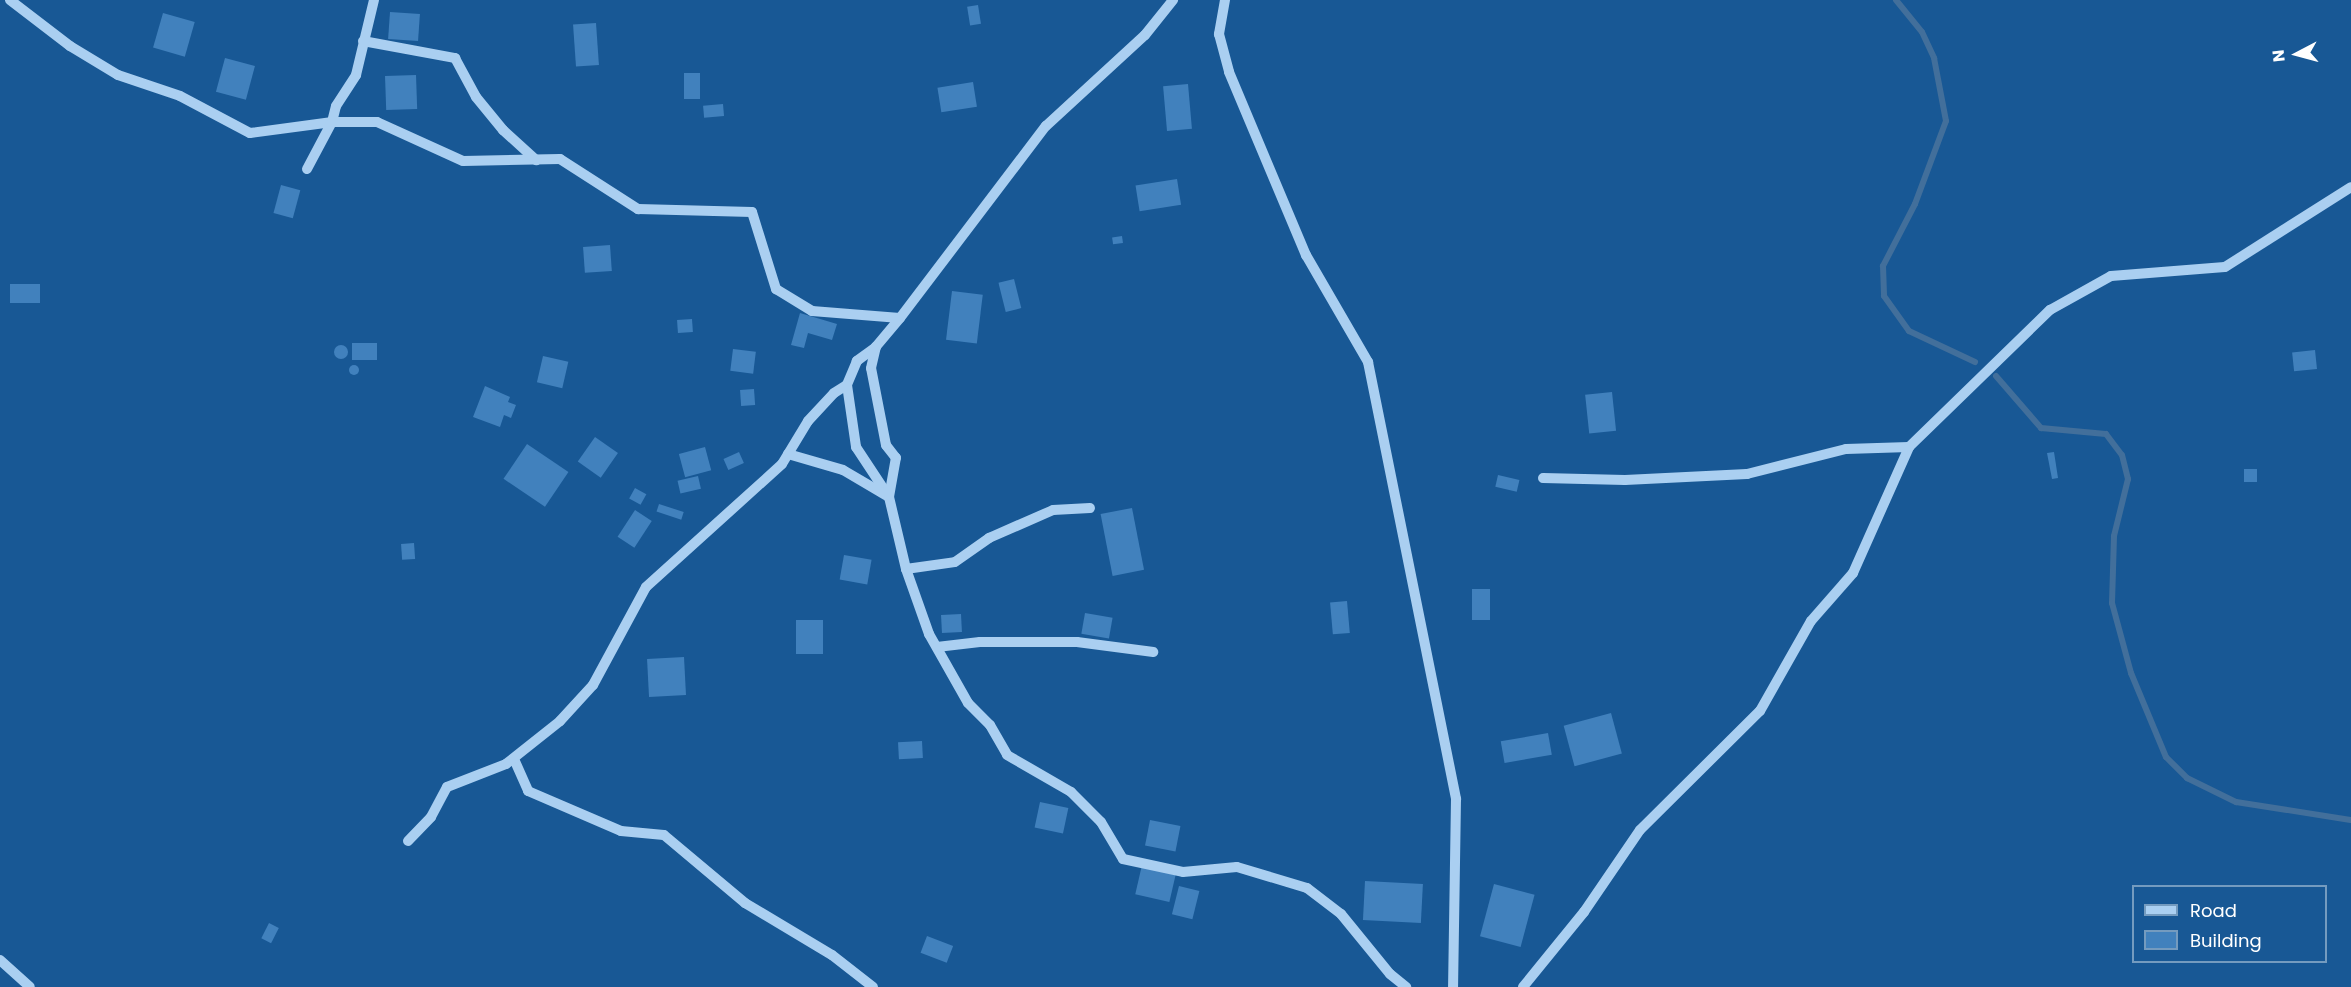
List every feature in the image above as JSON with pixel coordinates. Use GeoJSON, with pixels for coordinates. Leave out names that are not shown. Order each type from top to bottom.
{"type":"FeatureCollection","features":[{"type":"Feature","properties":{"kind":"street"},"geometry":{"type":"LineString","coordinates":[[10,0],[70,46],[118,75],[180,96],[250,133],[332,122],[377,122],[463,161],[560,159],[638,210],[752,212],[776,289],[812,311],[900,318]]}},
{"type":"Feature","properties":{"kind":"street"},"geometry":{"type":"LineString","coordinates":[[307,169],[332,122],[336,106],[356,75],[374,0]]}},
{"type":"Feature","properties":{"kind":"street"},"geometry":{"type":"LineString","coordinates":[[1173,0],[1145,35],[1046,126],[900,318],[876,347],[857,361],[847,385],[856,447],[889,497],[906,569],[937,647],[968,703],[990,725],[1007,755],[1071,792],[1101,822],[1123,859],[1183,872],[1237,867],[1307,888],[1341,914],[1390,974],[1406,987]]}},
{"type":"Feature","properties":{"kind":"street"},"geometry":{"type":"LineString","coordinates":[[1225,0],[1219,34],[1229,72],[1306,255],[1368,362],[1456,800],[1453,987]]}},
{"type":"Feature","properties":{"kind":"street"},"geometry":{"type":"LineString","coordinates":[[363,41],[455,58],[476,97],[503,130],[536,160]]}},
{"type":"Feature","properties":{"kind":"street"},"geometry":{"type":"LineString","coordinates":[[1523,987],[1584,912],[1640,830],[1760,711],[1811,621],[1853,573],[1909,447],[2050,310],[2111,276],[2225,267],[2351,187]]}},
{"type":"Feature","properties":{"kind":"street"},"geometry":{"type":"LineString","coordinates":[[876,347],[871,368],[886,445],[896,458],[889,497]]}},
{"type":"Feature","properties":{"kind":"street"},"geometry":{"type":"LineString","coordinates":[[408,841],[431,817],[447,787],[514,759],[560,720],[593,685],[646,587],[700,542],[788,454],[808,421],[834,393],[847,385]]}},
{"type":"Feature","properties":{"kind":"street"},"geometry":{"type":"LineString","coordinates":[[1543,478],[1625,480],[1747,474],[1846,449],[1909,447]]}},
{"type":"Feature","properties":{"kind":"street"},"geometry":{"type":"LineString","coordinates":[[788,454],[843,470],[889,497]]}},
{"type":"Feature","properties":{"kind":"street"},"geometry":{"type":"LineString","coordinates":[[906,569],[955,562],[989,538],[1053,510],[1090,508]]}},
{"type":"Feature","properties":{"kind":"street"},"geometry":{"type":"LineString","coordinates":[[937,647],[980,642],[1077,642],[1153,652]]}},
{"type":"Feature","properties":{"kind":"street"},"geometry":{"type":"LineString","coordinates":[[514,759],[528,791],[621,831],[664,835],[745,903],[832,955],[873,987]]}},
{"type":"Feature","properties":{"kind":"street"},"geometry":{"type":"LineString","coordinates":[[0,960],[30,987]]}},
{"type":"Feature","properties":{"kind":"building"},"geometry":{"type":"Polygon","coordinates":[[[978,5],[981,24],[970,25],[967,7],[978,5]]]}},
{"type":"Feature","properties":{"kind":"building"},"geometry":{"type":"Polygon","coordinates":[[[390,12],[420,14],[418,41],[388,39],[390,12]]]}},
{"type":"Feature","properties":{"kind":"building"},"geometry":{"type":"Polygon","coordinates":[[[163,13],[195,22],[185,57],[153,48],[163,13]]]}},
{"type":"Feature","properties":{"kind":"building"},"geometry":{"type":"Polygon","coordinates":[[[596,23],[599,65],[576,67],[573,25],[596,23]]]}},
{"type":"Feature","properties":{"kind":"building"},"geometry":{"type":"Polygon","coordinates":[[[225,58],[255,66],[246,100],[216,92],[225,58]]]}},
{"type":"Feature","properties":{"kind":"building"},"geometry":{"type":"Polygon","coordinates":[[[684,73],[700,73],[700,99],[684,99],[684,73]]]}},
{"type":"Feature","properties":{"kind":"building"},"geometry":{"type":"Polygon","coordinates":[[[416,75],[417,109],[386,110],[385,76],[416,75]]]}},
{"type":"Feature","properties":{"kind":"building"},"geometry":{"type":"Polygon","coordinates":[[[973,82],[977,107],[941,112],[937,88],[973,82]]]}},
{"type":"Feature","properties":{"kind":"building"},"geometry":{"type":"Polygon","coordinates":[[[1188,84],[1192,129],[1167,131],[1163,86],[1188,84]]]}},
{"type":"Feature","properties":{"kind":"building"},"geometry":{"type":"Polygon","coordinates":[[[723,104],[724,116],[704,118],[703,106],[723,104]]]}},
{"type":"Feature","properties":{"kind":"building"},"geometry":{"type":"Polygon","coordinates":[[[1177,179],[1181,205],[1140,211],[1136,186],[1177,179]]]}},
{"type":"Feature","properties":{"kind":"building"},"geometry":{"type":"Polygon","coordinates":[[[281,185],[300,190],[293,218],[273,213],[281,185]]]}},
{"type":"Feature","properties":{"kind":"building"},"geometry":{"type":"Polygon","coordinates":[[[1122,236],[1123,243],[1113,244],[1112,237],[1122,236]]]}},
{"type":"Feature","properties":{"kind":"building"},"geometry":{"type":"Polygon","coordinates":[[[610,245],[612,271],[585,273],[583,247],[610,245]]]}},
{"type":"Feature","properties":{"kind":"building"},"geometry":{"type":"Polygon","coordinates":[[[1014,279],[1021,308],[1006,312],[998,283],[1014,279]]]}},
{"type":"Feature","properties":{"kind":"building"},"geometry":{"type":"Polygon","coordinates":[[[10,284],[40,284],[40,303],[10,303],[10,284]]]}},
{"type":"Feature","properties":{"kind":"building"},"geometry":{"type":"Polygon","coordinates":[[[952,291],[983,295],[977,343],[946,340],[952,291]]]}},
{"type":"Feature","properties":{"kind":"building"},"geometry":{"type":"Polygon","coordinates":[[[800,313],[837,324],[832,340],[808,333],[804,348],[791,345],[800,313]]]}},
{"type":"Feature","properties":{"kind":"building"},"geometry":{"type":"Polygon","coordinates":[[[692,319],[693,332],[678,333],[677,320],[692,319]]]}},
{"type":"Feature","properties":{"kind":"building"},"geometry":{"type":"Polygon","coordinates":[[[352,343],[377,343],[377,360],[352,360],[352,343]]]}},
{"type":"Feature","properties":{"kind":"building"},"geometry":{"type":"Polygon","coordinates":[[[341,345],[346,347],[348,352],[346,357],[341,359],[336,357],[334,352],[336,347],[341,345]]]}},
{"type":"Feature","properties":{"kind":"building"},"geometry":{"type":"Polygon","coordinates":[[[733,349],[756,352],[753,374],[730,371],[733,349]]]}},
{"type":"Feature","properties":{"kind":"building"},"geometry":{"type":"Polygon","coordinates":[[[2315,350],[2317,369],[2294,371],[2292,352],[2315,350]]]}},
{"type":"Feature","properties":{"kind":"building"},"geometry":{"type":"Polygon","coordinates":[[[543,356],[568,362],[562,388],[537,382],[543,356]]]}},
{"type":"Feature","properties":{"kind":"building"},"geometry":{"type":"Polygon","coordinates":[[[354,365],[358,366],[358,374],[354,375],[350,374],[349,370],[350,366],[354,365]]]}},
{"type":"Feature","properties":{"kind":"building"},"geometry":{"type":"Polygon","coordinates":[[[485,386],[510,397],[508,402],[516,405],[511,418],[504,415],[500,427],[473,417],[485,386]]]}},
{"type":"Feature","properties":{"kind":"building"},"geometry":{"type":"Polygon","coordinates":[[[754,389],[755,405],[741,406],[740,390],[754,389]]]}},
{"type":"Feature","properties":{"kind":"building"},"geometry":{"type":"Polygon","coordinates":[[[1612,392],[1616,431],[1589,434],[1585,395],[1612,392]]]}},
{"type":"Feature","properties":{"kind":"building"},"geometry":{"type":"Polygon","coordinates":[[[595,437],[618,453],[601,478],[578,462],[595,437]]]}},
{"type":"Feature","properties":{"kind":"building"},"geometry":{"type":"Polygon","coordinates":[[[527,444],[568,472],[545,507],[504,479],[527,444]]]}},
{"type":"Feature","properties":{"kind":"building"},"geometry":{"type":"Polygon","coordinates":[[[705,447],[711,470],[685,477],[679,454],[705,447]]]}},
{"type":"Feature","properties":{"kind":"building"},"geometry":{"type":"Polygon","coordinates":[[[739,452],[744,463],[728,470],[723,459],[739,452]]]}},
{"type":"Feature","properties":{"kind":"building"},"geometry":{"type":"Polygon","coordinates":[[[2054,452],[2058,478],[2052,479],[2047,453],[2054,452]]]}},
{"type":"Feature","properties":{"kind":"building"},"geometry":{"type":"Polygon","coordinates":[[[2244,469],[2257,469],[2257,482],[2244,482],[2244,469]]]}},
{"type":"Feature","properties":{"kind":"building"},"geometry":{"type":"Polygon","coordinates":[[[1498,475],[1519,480],[1517,492],[1495,487],[1498,475]]]}},
{"type":"Feature","properties":{"kind":"building"},"geometry":{"type":"Polygon","coordinates":[[[698,476],[701,489],[680,493],[678,481],[698,476]]]}},
{"type":"Feature","properties":{"kind":"building"},"geometry":{"type":"Polygon","coordinates":[[[635,488],[646,494],[641,505],[629,498],[635,488]]]}},
{"type":"Feature","properties":{"kind":"building"},"geometry":{"type":"Polygon","coordinates":[[[659,504],[684,512],[681,520],[657,512],[659,504]]]}},
{"type":"Feature","properties":{"kind":"building"},"geometry":{"type":"Polygon","coordinates":[[[1132,508],[1144,570],[1113,576],[1101,514],[1132,508]]]}},
{"type":"Feature","properties":{"kind":"building"},"geometry":{"type":"Polygon","coordinates":[[[635,510],[652,521],[634,548],[618,537],[635,510]]]}},
{"type":"Feature","properties":{"kind":"building"},"geometry":{"type":"Polygon","coordinates":[[[414,543],[415,559],[402,560],[401,544],[414,543]]]}},
{"type":"Feature","properties":{"kind":"building"},"geometry":{"type":"Polygon","coordinates":[[[844,555],[872,560],[867,584],[840,580],[844,555]]]}},
{"type":"Feature","properties":{"kind":"building"},"geometry":{"type":"Polygon","coordinates":[[[1472,589],[1490,589],[1490,620],[1472,620],[1472,589]]]}},
{"type":"Feature","properties":{"kind":"building"},"geometry":{"type":"Polygon","coordinates":[[[1347,601],[1350,633],[1333,634],[1330,602],[1347,601]]]}},
{"type":"Feature","properties":{"kind":"building"},"geometry":{"type":"Polygon","coordinates":[[[1085,613],[1113,618],[1109,639],[1081,634],[1085,613]]]}},
{"type":"Feature","properties":{"kind":"building"},"geometry":{"type":"Polygon","coordinates":[[[961,614],[962,632],[942,633],[941,615],[961,614]]]}},
{"type":"Feature","properties":{"kind":"building"},"geometry":{"type":"Polygon","coordinates":[[[796,620],[823,620],[823,654],[796,654],[796,620]]]}},
{"type":"Feature","properties":{"kind":"building"},"geometry":{"type":"Polygon","coordinates":[[[684,657],[686,695],[649,697],[647,659],[684,657]]]}},
{"type":"Feature","properties":{"kind":"building"},"geometry":{"type":"Polygon","coordinates":[[[1611,713],[1622,754],[1575,766],[1564,726],[1611,713]]]}},
{"type":"Feature","properties":{"kind":"building"},"geometry":{"type":"Polygon","coordinates":[[[1548,733],[1552,755],[1505,763],[1501,741],[1548,733]]]}},
{"type":"Feature","properties":{"kind":"building"},"geometry":{"type":"Polygon","coordinates":[[[922,741],[923,758],[899,759],[898,742],[922,741]]]}},
{"type":"Feature","properties":{"kind":"building"},"geometry":{"type":"Polygon","coordinates":[[[1040,802],[1068,808],[1063,833],[1035,827],[1040,802]]]}},
{"type":"Feature","properties":{"kind":"building"},"geometry":{"type":"Polygon","coordinates":[[[1150,820],[1180,826],[1175,851],[1145,846],[1150,820]]]}},
{"type":"Feature","properties":{"kind":"building"},"geometry":{"type":"Polygon","coordinates":[[[1142,865],[1176,873],[1169,902],[1135,894],[1142,865]]]}},
{"type":"Feature","properties":{"kind":"building"},"geometry":{"type":"Polygon","coordinates":[[[1365,881],[1423,884],[1421,923],[1363,920],[1365,881]]]}},
{"type":"Feature","properties":{"kind":"building"},"geometry":{"type":"Polygon","coordinates":[[[1494,884],[1535,895],[1521,947],[1480,936],[1494,884]]]}},
{"type":"Feature","properties":{"kind":"building"},"geometry":{"type":"Polygon","coordinates":[[[1179,886],[1199,891],[1192,919],[1172,914],[1179,886]]]}},
{"type":"Feature","properties":{"kind":"building"},"geometry":{"type":"Polygon","coordinates":[[[269,923],[279,928],[271,943],[261,938],[269,923]]]}},
{"type":"Feature","properties":{"kind":"building"},"geometry":{"type":"Polygon","coordinates":[[[927,936],[953,946],[947,963],[921,953],[927,936]]]}},
{"type":"Feature","properties":{"kind":"waterway"},"geometry":{"type":"LineString","coordinates":[[1896,0],[1922,32],[1934,58],[1946,121],[1915,204],[1883,266],[1884,296],[1909,331],[1975,362]]}},
{"type":"Feature","properties":{"kind":"waterway"},"geometry":{"type":"LineString","coordinates":[[1996,376],[2041,428],[2106,434],[2122,455],[2128,479],[2114,536],[2112,603],[2131,673],[2166,757],[2187,778],[2236,802],[2351,820]]}}]}
